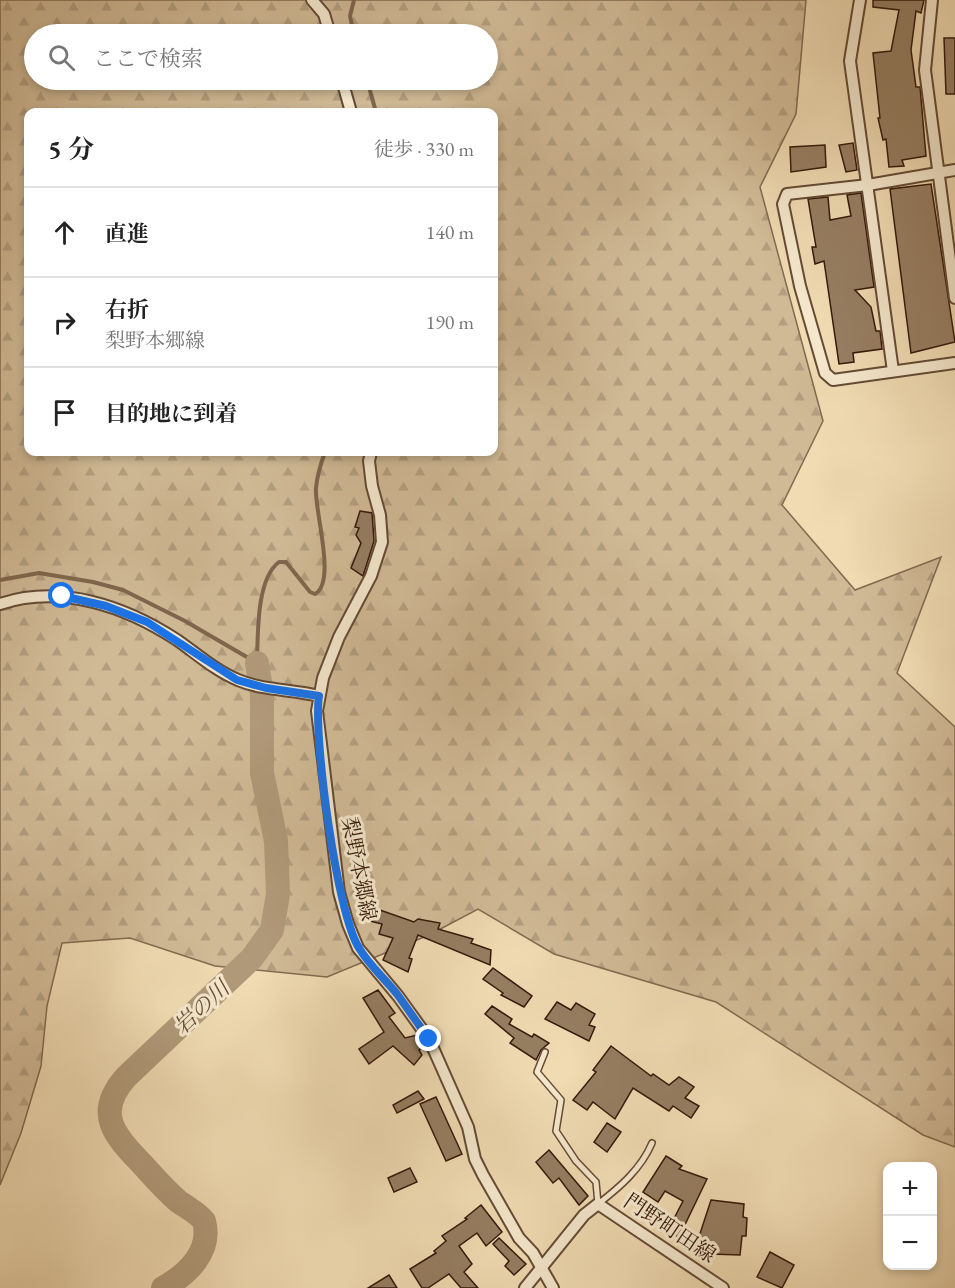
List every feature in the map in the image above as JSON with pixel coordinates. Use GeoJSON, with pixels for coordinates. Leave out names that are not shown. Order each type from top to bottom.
{"type":"FeatureCollection","features":[{"type":"Feature","properties":{"kind":"street"},"geometry":{"type":"LineString","coordinates":[[312,0],[324,14],[327,24]]}},
{"type":"Feature","properties":{"kind":"street"},"geometry":{"type":"LineString","coordinates":[[860,0],[850,61],[893,371]]}},
{"type":"Feature","properties":{"kind":"street"},"geometry":{"type":"LineString","coordinates":[[932,0],[925,70],[929,117],[955,298]]}},
{"type":"Feature","properties":{"kind":"street"},"geometry":{"type":"LineString","coordinates":[[345,90],[350,108]]}},
{"type":"Feature","properties":{"kind":"street"},"geometry":{"type":"LineString","coordinates":[[955,171],[868,185],[787,194],[783,204],[800,286],[825,373],[833,380],[955,363]]}},
{"type":"Feature","properties":{"kind":"street","name":"梨野本郷線"},"geometry":{"type":"LineString","coordinates":[[370,456],[372,486],[380,515],[382,542],[370,576],[339,637],[319,696],[317,721],[339,892],[358,948],[398,996],[429,1039],[468,1127],[475,1159],[483,1175],[519,1238],[543,1269],[554,1288]]}},
{"type":"Feature","properties":{"kind":"street"},"geometry":{"type":"LineString","coordinates":[[0,604],[37,594],[54,595],[106,606],[165,632],[218,669],[250,684],[319,696]]}},
{"type":"Feature","properties":{"kind":"street","name":"門野町田線"},"geometry":{"type":"LineString","coordinates":[[525,1288],[543,1269],[584,1215],[598,1204],[723,1288]]}},
{"type":"Feature","properties":{"kind":"lane"},"geometry":{"type":"LineString","coordinates":[[545,1052],[537,1072],[561,1100],[556,1131],[576,1161],[596,1182],[598,1204]]}},
{"type":"Feature","properties":{"kind":"lane"},"geometry":{"type":"LineString","coordinates":[[598,1204],[632,1175],[646,1156],[652,1143]]}},
{"type":"Feature","properties":{"kind":"green space"},"geometry":{"type":"Polygon","coordinates":[[[0,0],[806,0],[796,114],[760,187],[823,421],[782,505],[855,590],[941,557],[897,673],[955,727],[955,1147],[923,1135],[716,1002],[554,954],[478,909],[429,935],[327,977],[215,966],[130,938],[62,943],[47,1006],[41,1066],[21,1133],[0,1185],[0,0]]]}},
{"type":"Feature","properties":{"kind":"building"},"geometry":{"type":"Polygon","coordinates":[[[873,0],[924,0],[921,13],[916,11],[911,50],[916,87],[920,87],[926,156],[902,160],[904,166],[889,167],[886,139],[883,140],[878,118],[880,118],[873,53],[891,51],[899,10],[873,7],[873,0]]]}},
{"type":"Feature","properties":{"kind":"building"},"geometry":{"type":"Polygon","coordinates":[[[944,38],[955,38],[955,94],[946,94],[944,38]]]}},
{"type":"Feature","properties":{"kind":"building"},"geometry":{"type":"Polygon","coordinates":[[[853,143],[857,170],[846,172],[839,145],[853,143]]]}},
{"type":"Feature","properties":{"kind":"building"},"geometry":{"type":"Polygon","coordinates":[[[825,145],[826,167],[791,172],[790,147],[825,145]]]}},
{"type":"Feature","properties":{"kind":"building"},"geometry":{"type":"Polygon","coordinates":[[[931,184],[955,342],[911,353],[890,189],[931,184]]]}},
{"type":"Feature","properties":{"kind":"building"},"geometry":{"type":"Polygon","coordinates":[[[861,193],[874,287],[855,290],[871,307],[876,331],[880,331],[882,349],[853,353],[854,362],[839,364],[824,261],[815,264],[812,247],[816,247],[808,199],[828,197],[830,220],[851,216],[847,195],[861,193]]]}},
{"type":"Feature","properties":{"kind":"building"},"geometry":{"type":"Polygon","coordinates":[[[360,511],[372,513],[374,541],[363,576],[351,568],[361,543],[356,535],[359,528],[355,527],[360,511]]]}},
{"type":"Feature","properties":{"kind":"building"},"geometry":{"type":"Polygon","coordinates":[[[377,909],[414,922],[418,919],[440,923],[438,929],[473,939],[471,943],[491,950],[490,965],[418,935],[409,958],[412,959],[408,972],[383,960],[393,938],[379,934],[382,924],[370,921],[377,909]]]}},
{"type":"Feature","properties":{"kind":"building"},"geometry":{"type":"Polygon","coordinates":[[[493,968],[532,996],[524,1007],[501,995],[503,993],[483,979],[493,968]]]}},
{"type":"Feature","properties":{"kind":"building"},"geometry":{"type":"Polygon","coordinates":[[[378,990],[395,1013],[389,1017],[405,1038],[417,1035],[424,1046],[419,1050],[422,1055],[414,1065],[393,1046],[369,1064],[359,1049],[384,1032],[363,998],[378,990]]]}},
{"type":"Feature","properties":{"kind":"building"},"geometry":{"type":"Polygon","coordinates":[[[557,1002],[571,1010],[576,1003],[595,1014],[589,1025],[595,1027],[589,1041],[545,1019],[557,1002]]]}},
{"type":"Feature","properties":{"kind":"building"},"geometry":{"type":"Polygon","coordinates":[[[492,1006],[512,1019],[509,1024],[532,1037],[534,1034],[549,1043],[541,1050],[536,1060],[510,1043],[514,1038],[485,1014],[492,1006]]]}},
{"type":"Feature","properties":{"kind":"building"},"geometry":{"type":"Polygon","coordinates":[[[611,1046],[651,1076],[653,1074],[669,1085],[679,1077],[694,1087],[685,1098],[699,1106],[691,1118],[673,1106],[669,1111],[633,1088],[615,1119],[593,1102],[587,1110],[573,1100],[596,1072],[593,1070],[611,1046]]]}},
{"type":"Feature","properties":{"kind":"building"},"geometry":{"type":"Polygon","coordinates":[[[418,1091],[424,1099],[397,1113],[393,1105],[418,1091]]]}},
{"type":"Feature","properties":{"kind":"building"},"geometry":{"type":"Polygon","coordinates":[[[436,1097],[462,1154],[446,1161],[420,1104],[436,1097]]]}},
{"type":"Feature","properties":{"kind":"building"},"geometry":{"type":"Polygon","coordinates":[[[607,1123],[621,1132],[607,1152],[594,1142],[607,1123]]]}},
{"type":"Feature","properties":{"kind":"building"},"geometry":{"type":"Polygon","coordinates":[[[549,1150],[588,1196],[579,1205],[559,1178],[553,1183],[536,1162],[549,1150]]]}},
{"type":"Feature","properties":{"kind":"building"},"geometry":{"type":"Polygon","coordinates":[[[666,1156],[682,1166],[679,1169],[707,1179],[679,1237],[667,1232],[683,1201],[665,1191],[658,1202],[643,1192],[666,1156]]]}},
{"type":"Feature","properties":{"kind":"building"},"geometry":{"type":"Polygon","coordinates":[[[410,1168],[417,1182],[394,1192],[388,1178],[410,1168]]]}},
{"type":"Feature","properties":{"kind":"building"},"geometry":{"type":"Polygon","coordinates":[[[711,1200],[744,1204],[743,1217],[747,1218],[746,1236],[742,1236],[740,1255],[709,1254],[707,1260],[693,1255],[711,1200]]]}},
{"type":"Feature","properties":{"kind":"building"},"geometry":{"type":"Polygon","coordinates":[[[481,1205],[502,1232],[486,1246],[477,1233],[459,1246],[472,1264],[464,1272],[478,1288],[461,1288],[449,1274],[428,1288],[422,1288],[410,1269],[436,1253],[434,1251],[446,1241],[442,1236],[467,1219],[465,1218],[481,1205]]]}},
{"type":"Feature","properties":{"kind":"building"},"geometry":{"type":"Polygon","coordinates":[[[499,1238],[526,1264],[514,1275],[505,1266],[509,1261],[493,1244],[499,1238]]]}},
{"type":"Feature","properties":{"kind":"building"},"geometry":{"type":"Polygon","coordinates":[[[770,1252],[794,1265],[782,1288],[757,1277],[770,1252]]]}},
{"type":"Feature","properties":{"kind":"building"},"geometry":{"type":"Polygon","coordinates":[[[389,1275],[397,1288],[368,1288],[389,1275]]]}},
{"type":"Feature","properties":{"kind":"waterway"},"geometry":{"type":"LineString","coordinates":[[352,24],[350,16],[354,0]]}},
{"type":"Feature","properties":{"kind":"waterway"},"geometry":{"type":"LineString","coordinates":[[370,90],[375,108]]}},
{"type":"Feature","properties":{"kind":"waterway"},"geometry":{"type":"LineString","coordinates":[[0,580],[39,573],[93,582],[123,590],[185,621],[257,663],[258,623],[262,594],[271,570],[279,562],[286,562],[310,592],[315,594],[321,587],[324,561],[316,488],[324,456]]}},
{"type":"Feature","properties":{"kind":"waterway","name":"岩の川"},"geometry":{"type":"LineString","coordinates":[[163,1288],[189,1269],[201,1252],[206,1232],[204,1221],[178,1201],[123,1143],[112,1123],[111,1102],[116,1090],[126,1077],[252,958],[272,930],[278,894],[276,841],[262,773],[262,694],[257,663]]}},
{"type":"Feature","properties":{"kind":"route"},"geometry":{"type":"LineString","coordinates":[[62,596],[106,606],[147,622],[237,680],[253,686],[319,696],[317,721],[329,818],[339,892],[348,924],[358,948],[398,996],[429,1039]]}}]}
